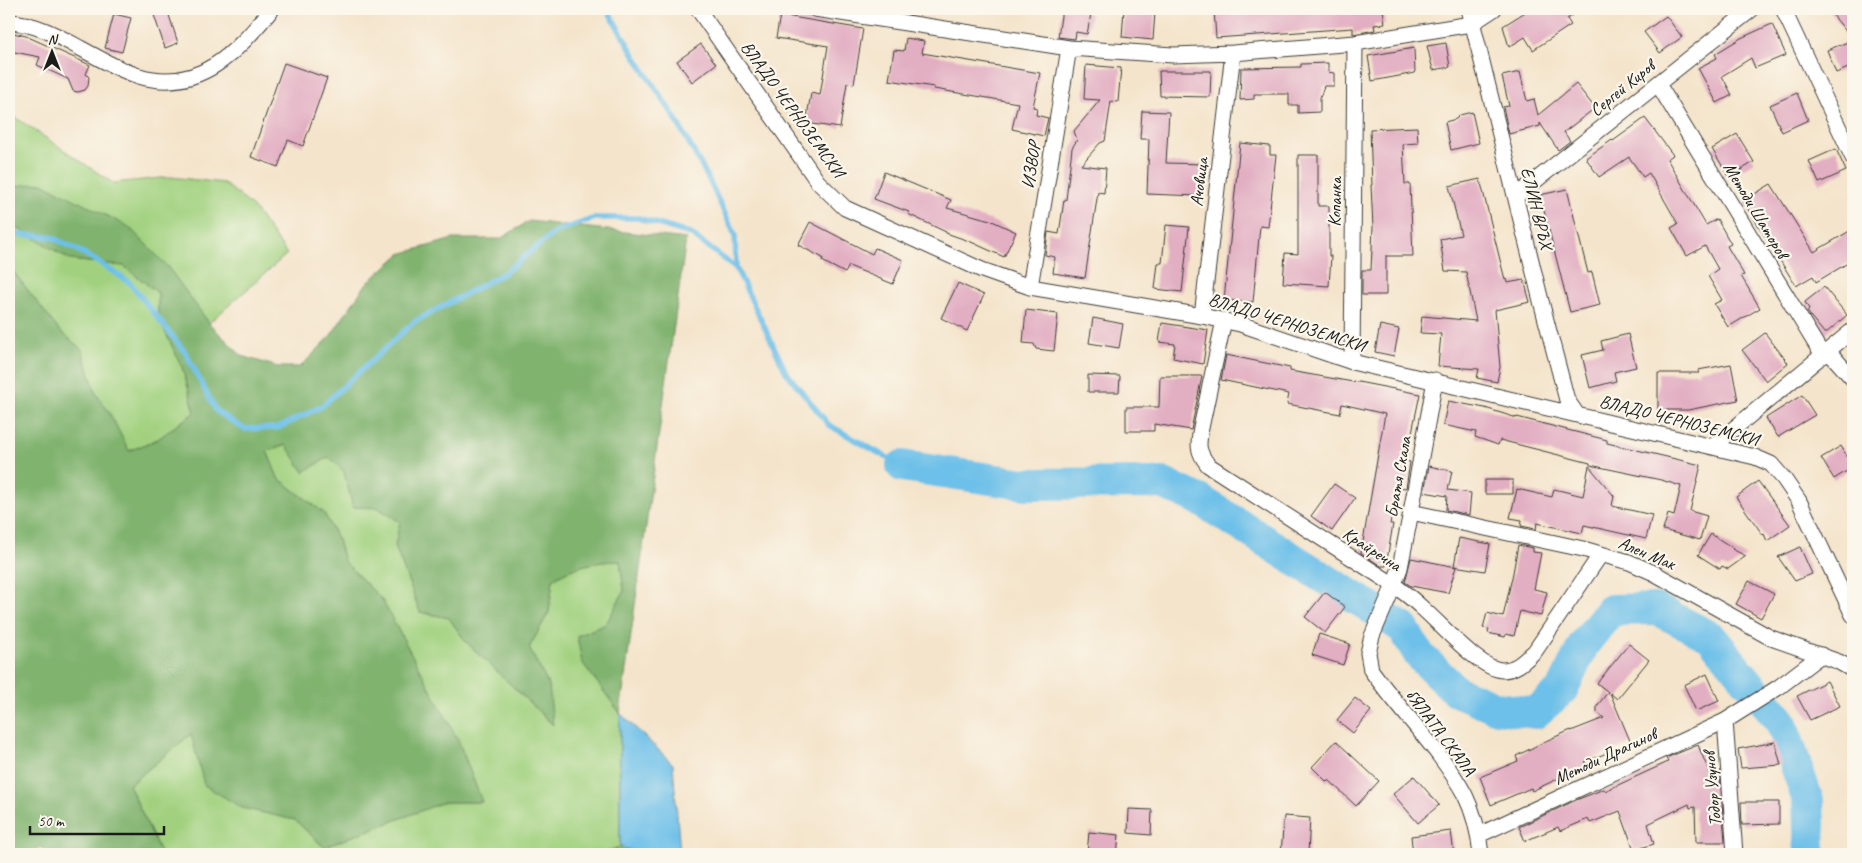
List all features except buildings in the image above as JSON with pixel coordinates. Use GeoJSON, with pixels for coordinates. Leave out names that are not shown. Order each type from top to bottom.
{"type":"FeatureCollection","features":[{"type":"Feature","properties":{"kind":"street"},"geometry":{"type":"LineString","coordinates":[[9,22],[49,31],[109,63],[139,76],[168,80],[195,77],[222,62],[248,38],[272,9]]}},
{"type":"Feature","properties":{"kind":"street","name":"ВЛАДО ЧЕРНОЗЕМСКИ"},"geometry":{"type":"LineString","coordinates":[[698,9],[818,182],[846,208],[982,270],[1030,287],[1224,320],[1352,362],[1755,456],[1771,464],[1799,501],[1853,615]]}},
{"type":"Feature","properties":{"kind":"street"},"geometry":{"type":"LineString","coordinates":[[815,9],[1069,48],[1173,55],[1233,54],[1355,43],[1494,9]]}},
{"type":"Feature","properties":{"kind":"street","name":"Сергей Киров"},"geometry":{"type":"LineString","coordinates":[[1516,196],[1752,9]]}},
{"type":"Feature","properties":{"kind":"street"},"geometry":{"type":"LineString","coordinates":[[1782,9],[1853,158]]}},
{"type":"Feature","properties":{"kind":"street","name":"ЕЛИН ВРЪХ"},"geometry":{"type":"LineString","coordinates":[[1470,16],[1516,196],[1540,301],[1567,400],[1576,413]]}},
{"type":"Feature","properties":{"kind":"street","name":"Копанка"},"geometry":{"type":"LineString","coordinates":[[1352,362],[1355,43]]}},
{"type":"Feature","properties":{"kind":"street","name":"ИЗВОР"},"geometry":{"type":"LineString","coordinates":[[1030,287],[1069,48]]}},
{"type":"Feature","properties":{"kind":"street","name":"Ачовица"},"geometry":{"type":"LineString","coordinates":[[1202,316],[1233,54]]}},
{"type":"Feature","properties":{"kind":"street","name":"Методи Шаторов"},"geometry":{"type":"LineString","coordinates":[[1658,84],[1825,353],[1853,378]]}},
{"type":"Feature","properties":{"kind":"street","name":"Крайречна"},"geometry":{"type":"LineString","coordinates":[[1224,320],[1198,444],[1200,455],[1208,465],[1420,606],[1471,653],[1488,665],[1500,670],[1512,669],[1523,663],[1535,651],[1601,554]]}},
{"type":"Feature","properties":{"kind":"street"},"geometry":{"type":"LineString","coordinates":[[1713,446],[1853,330]]}},
{"type":"Feature","properties":{"kind":"street","name":"Братя Скала"},"geometry":{"type":"LineString","coordinates":[[1372,636],[1400,568],[1435,380]]}},
{"type":"Feature","properties":{"kind":"street","name":"Ален Мак"},"geometry":{"type":"LineString","coordinates":[[1411,512],[1601,554],[1629,562],[1654,573],[1772,638],[1821,655],[1853,670]]}},
{"type":"Feature","properties":{"kind":"street","name":"бЯЛАТА СКАЛА"},"geometry":{"type":"LineString","coordinates":[[1372,636],[1368,653],[1371,670],[1446,765],[1466,797],[1479,835],[1481,854]]}},
{"type":"Feature","properties":{"kind":"street","name":"Методи Драгинов"},"geometry":{"type":"LineString","coordinates":[[1479,835],[1725,721],[1779,686],[1821,655]]}},
{"type":"Feature","properties":{"kind":"street","name":"Тодор Узунов"},"geometry":{"type":"LineString","coordinates":[[1725,721],[1735,854]]}},
{"type":"Feature","properties":{"kind":"green space"},"geometry":{"type":"Polygon","coordinates":[[[9,113],[113,183],[171,177],[224,183],[253,207],[287,254],[209,323],[167,266],[76,201],[42,183],[9,187],[9,113]]]}},
{"type":"Feature","properties":{"kind":"green space"},"geometry":{"type":"Polygon","coordinates":[[[42,183],[129,227],[167,266],[209,323],[242,356],[278,367],[300,367],[329,338],[366,284],[400,254],[453,239],[500,239],[529,221],[686,239],[620,713],[582,662],[577,636],[606,624],[624,591],[620,561],[585,565],[560,574],[553,579],[549,612],[529,648],[549,686],[553,725],[466,642],[449,618],[420,612],[395,546],[400,522],[378,508],[353,507],[344,472],[329,457],[304,472],[286,445],[267,451],[278,478],[324,513],[338,540],[344,561],[382,600],[458,740],[482,802],[444,802],[324,847],[295,820],[242,808],[204,785],[191,734],[129,785],[161,854],[58,854],[38,847],[35,854],[9,854],[9,266],[58,329],[82,350],[96,394],[109,412],[129,451],[158,439],[195,412],[182,367],[158,317],[158,293],[124,266],[71,260],[9,223],[9,187],[42,183]]]}},
{"type":"Feature","properties":{"kind":"green space"},"geometry":{"type":"Polygon","coordinates":[[[9,223],[71,260],[124,266],[158,293],[158,317],[182,367],[195,412],[158,439],[129,451],[109,412],[96,394],[82,350],[58,329],[9,266],[9,223]]]}},
{"type":"Feature","properties":{"kind":"green space"},"geometry":{"type":"Polygon","coordinates":[[[287,445],[304,472],[329,457],[344,472],[353,507],[378,507],[400,522],[395,546],[420,612],[449,618],[466,642],[552,724],[549,686],[529,648],[549,612],[553,579],[560,574],[585,565],[620,561],[624,591],[606,624],[577,636],[582,662],[620,713],[620,847],[601,854],[161,854],[129,785],[191,734],[242,808],[295,820],[324,847],[444,802],[482,802],[458,740],[382,600],[344,561],[338,540],[324,513],[278,478],[267,451],[287,445]]]}},
{"type":"Feature","properties":{"kind":"green space"},"geometry":{"type":"Polygon","coordinates":[[[620,847],[640,853],[640,854],[601,854],[620,847]]]}},
{"type":"Feature","properties":{"kind":"water"},"geometry":{"type":"Polygon","coordinates":[[[620,713],[673,764],[680,854],[641,854],[620,847],[620,713]]]}},
{"type":"Feature","properties":{"kind":"waterway"},"geometry":{"type":"LineString","coordinates":[[607,9],[675,118],[706,174],[735,235],[736,268]]}},
{"type":"Feature","properties":{"kind":"waterway"},"geometry":{"type":"LineString","coordinates":[[9,234],[52,237],[85,254],[129,282],[185,352],[216,411],[244,429],[278,428],[322,406],[414,322],[504,273],[555,232],[595,218],[638,218],[691,234],[736,268],[786,372],[829,425],[902,466]]}},
{"type":"Feature","properties":{"kind":"waterway"},"geometry":{"type":"LineString","coordinates":[[902,466],[1024,484],[1162,483],[1200,500],[1403,628],[1420,656],[1456,691],[1497,708],[1535,713],[1562,690],[1584,644],[1611,610],[1656,609],[1711,637],[1781,721],[1808,801],[1810,854]]}}]}
